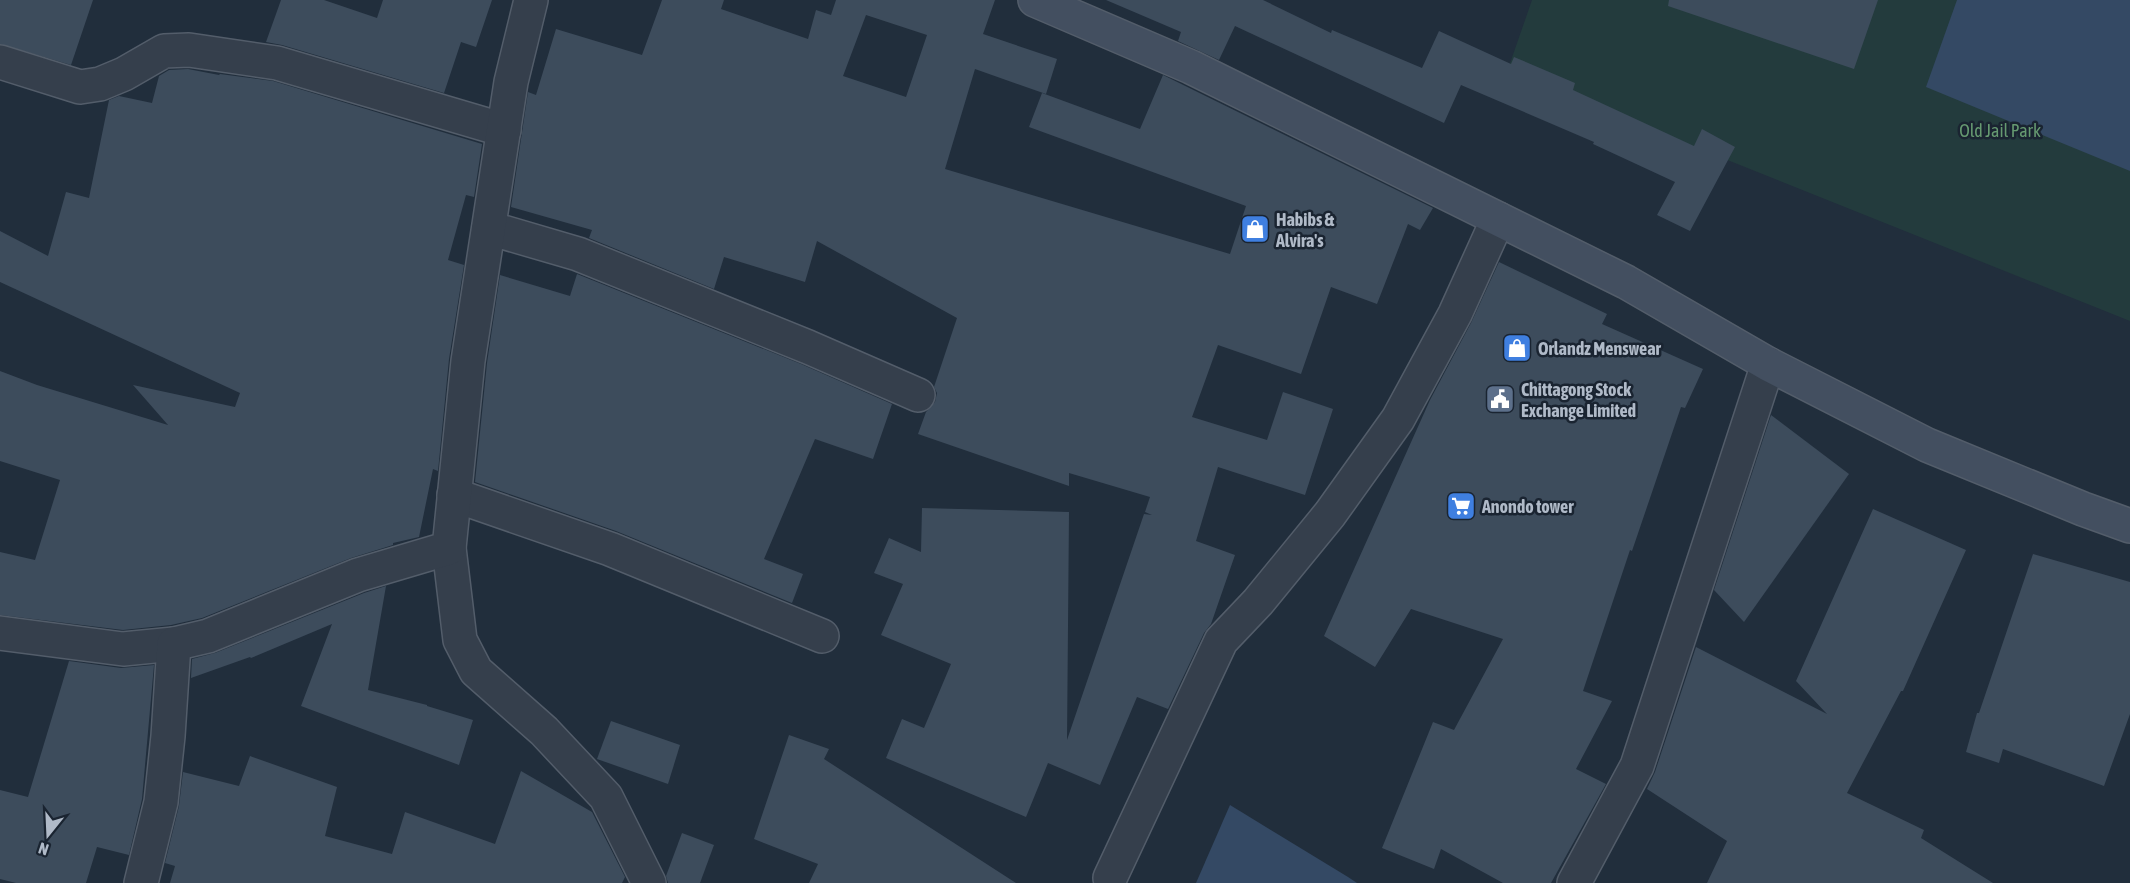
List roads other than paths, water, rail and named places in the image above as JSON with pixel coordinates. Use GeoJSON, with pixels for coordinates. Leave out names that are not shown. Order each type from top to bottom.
{"type":"FeatureCollection","features":[{"type":"Feature","properties":{"kind":"main road"},"geometry":{"type":"LineString","coordinates":[[1035,0],[1191,67],[1626,282],[1768,364],[1927,445],[2130,526]]}},
{"type":"Feature","properties":{"kind":"street"},"geometry":{"type":"LineString","coordinates":[[531,0],[512,82],[468,361],[449,548],[460,640],[476,671],[544,731],[606,797],[644,880]]}},
{"type":"Feature","properties":{"kind":"street"},"geometry":{"type":"LineString","coordinates":[[0,62],[80,87],[100,84],[124,74],[164,51],[189,50],[278,63],[504,130]]}},
{"type":"Feature","properties":{"kind":"street"},"geometry":{"type":"LineString","coordinates":[[1110,878],[1221,641],[1258,602],[1330,514],[1398,418],[1455,314],[1498,219]]}},
{"type":"Feature","properties":{"kind":"street"},"geometry":{"type":"LineString","coordinates":[[489,228],[578,254],[808,347],[918,395]]}},
{"type":"Feature","properties":{"kind":"street"},"geometry":{"type":"LineString","coordinates":[[1574,883],[1637,766],[1768,364]]}},
{"type":"Feature","properties":{"kind":"street"},"geometry":{"type":"LineString","coordinates":[[454,495],[610,549],[822,636]]}},
{"type":"Feature","properties":{"kind":"street"},"geometry":{"type":"LineString","coordinates":[[0,633],[123,649],[174,644],[208,636],[358,575],[449,548]]}},
{"type":"Feature","properties":{"kind":"street"},"geometry":{"type":"LineString","coordinates":[[141,883],[161,802],[174,644]]}},
{"type":"Feature","properties":{"kind":"water"},"geometry":{"type":"Polygon","coordinates":[[[1957,0],[2130,0],[2130,171],[1926,87],[1957,0]]]}},
{"type":"Feature","properties":{"kind":"water"},"geometry":{"type":"Polygon","coordinates":[[[1230,805],[1348,877],[1357,883],[1196,883],[1230,805]]]}},
{"type":"Feature","properties":{"kind":"place","name":"Habibs & Alvira's"},"geometry":{"type":"Point","coordinates":[1255,229]}},
{"type":"Feature","properties":{"kind":"place","name":"Orlandz Menswear"},"geometry":{"type":"Point","coordinates":[1517,348]}},
{"type":"Feature","properties":{"kind":"place","name":"Chittagong Stock Exchange Limited"},"geometry":{"type":"Point","coordinates":[1500,399]}},
{"type":"Feature","properties":{"kind":"place","name":"Anondo tower"},"geometry":{"type":"Point","coordinates":[1461,506]}},
{"type":"Feature","properties":{"kind":"park label","name":"Old Jail Park"},"geometry":{"type":"Point","coordinates":[2000,130]}}]}
